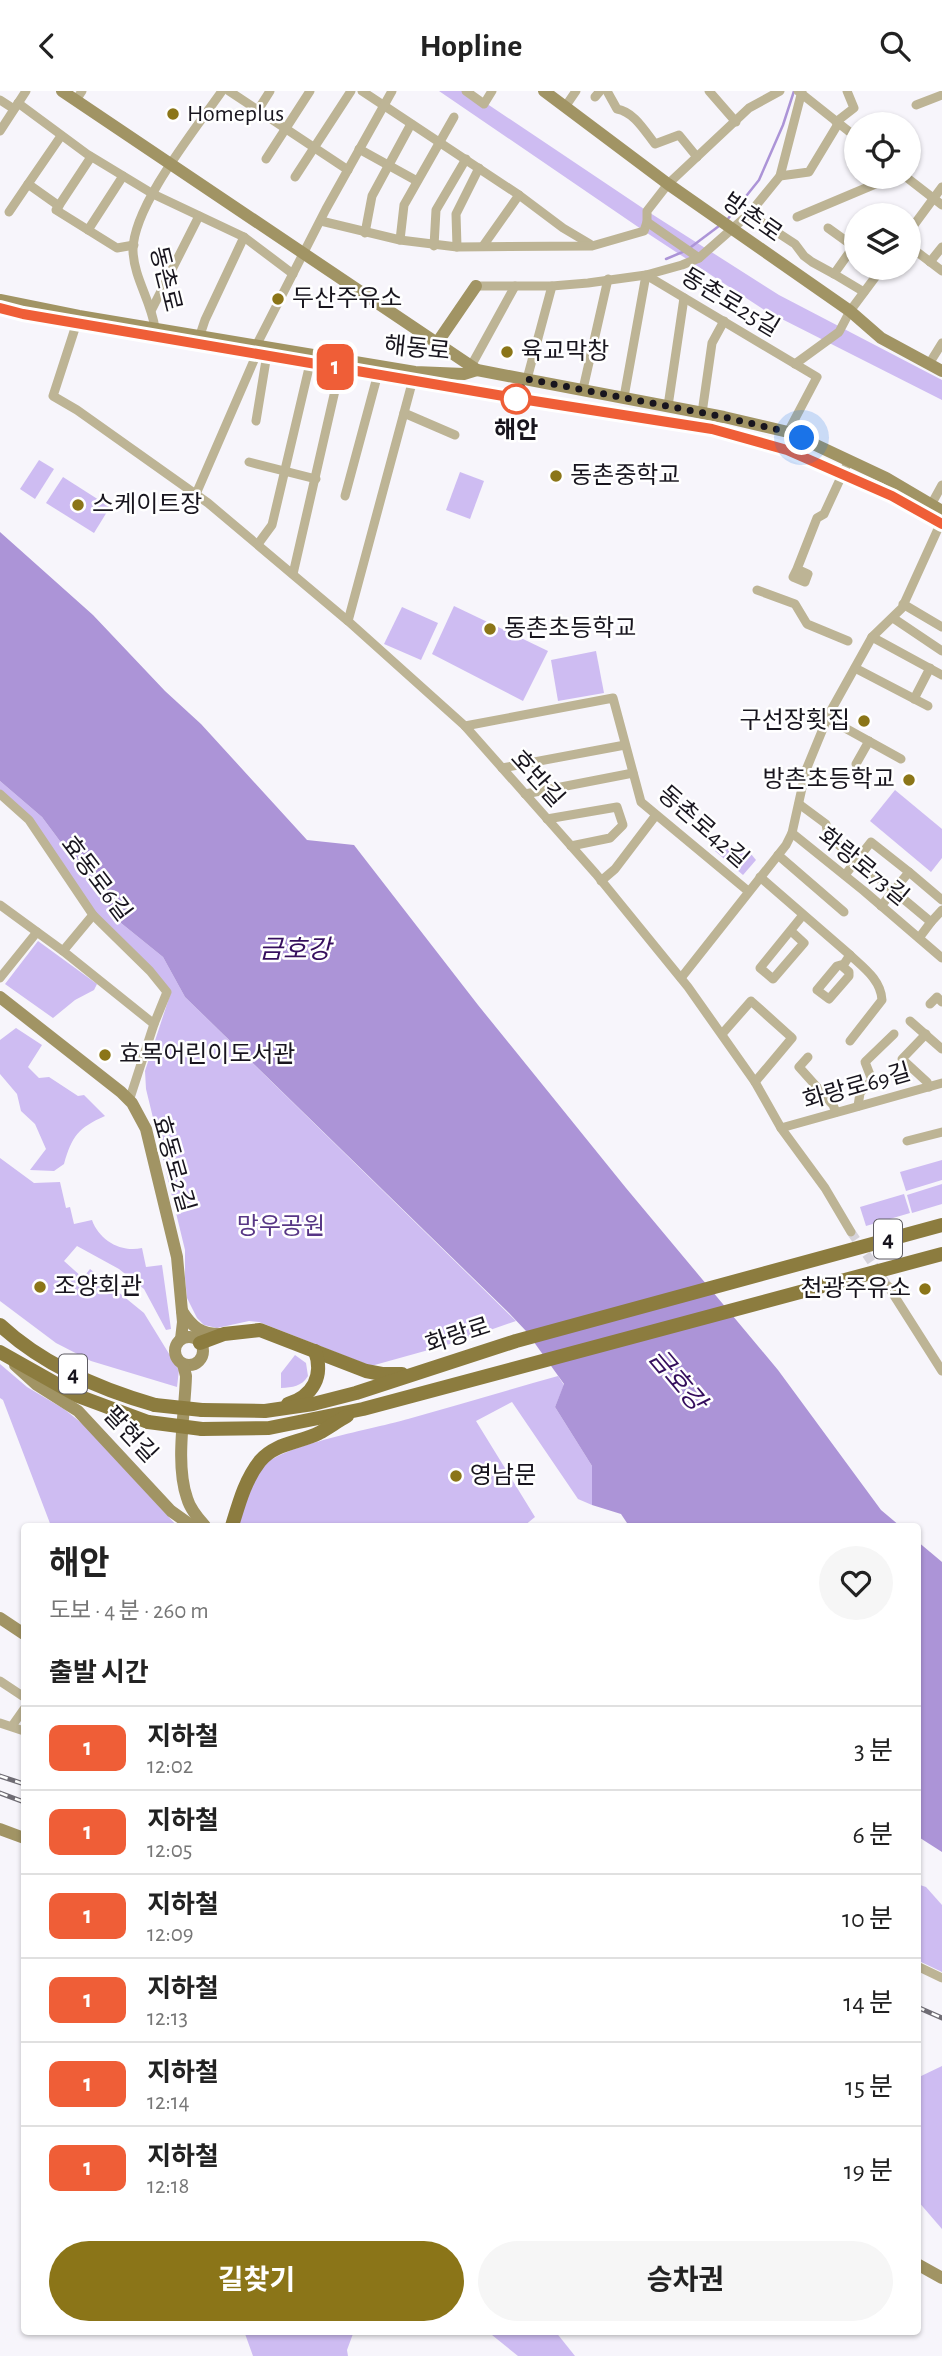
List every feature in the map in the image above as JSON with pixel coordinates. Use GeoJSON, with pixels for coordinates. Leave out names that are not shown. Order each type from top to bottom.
{"type":"FeatureCollection","features":[{"type":"Feature","properties":{"kind":"main road","name":"화랑로"},"geometry":{"type":"LineString","coordinates":[[0,1325],[19,1343],[57,1366],[116,1394],[155,1405],[202,1410],[265,1411],[346,1396],[516,1341],[942,1225]]}},
{"type":"Feature","properties":{"kind":"main road","name":"화랑로"},"geometry":{"type":"LineString","coordinates":[[0,1352],[78,1396],[148,1422],[202,1429],[269,1428],[363,1409],[942,1254]]}},
{"type":"Feature","properties":{"kind":"main road"},"geometry":{"type":"LineString","coordinates":[[191,1354],[222,1336],[260,1330],[382,1374],[407,1373],[434,1367]]}},
{"type":"Feature","properties":{"kind":"main road"},"geometry":{"type":"LineString","coordinates":[[265,1411],[296,1401],[314,1385],[320,1370],[315,1351]]}},
{"type":"Feature","properties":{"kind":"main road"},"geometry":{"type":"LineString","coordinates":[[233,1523],[245,1485],[261,1460],[288,1443],[317,1434],[363,1409]]}},
{"type":"Feature","properties":{"kind":"street"},"geometry":{"type":"LineString","coordinates":[[0,131],[26,91]]}},
{"type":"Feature","properties":{"kind":"street"},"geometry":{"type":"LineString","coordinates":[[62,91],[79,96],[171,164],[474,368],[702,412],[788,432],[886,478],[937,508],[942,485]]}},
{"type":"Feature","properties":{"kind":"street"},"geometry":{"type":"LineString","coordinates":[[171,164],[222,91]]}},
{"type":"Feature","properties":{"kind":"street"},"geometry":{"type":"LineString","coordinates":[[229,91],[348,170]]}},
{"type":"Feature","properties":{"kind":"street"},"geometry":{"type":"LineString","coordinates":[[258,110],[270,91]]}},
{"type":"Feature","properties":{"kind":"street"},"geometry":{"type":"LineString","coordinates":[[266,159],[310,91]]}},
{"type":"Feature","properties":{"kind":"street"},"geometry":{"type":"LineString","coordinates":[[295,177],[351,91]]}},
{"type":"Feature","properties":{"kind":"street"},"geometry":{"type":"LineString","coordinates":[[362,91],[592,246]]}},
{"type":"Feature","properties":{"kind":"street"},"geometry":{"type":"LineString","coordinates":[[196,494],[293,274],[392,91]]}},
{"type":"Feature","properties":{"kind":"street"},"geometry":{"type":"LineString","coordinates":[[466,91],[484,104],[492,91]]}},
{"type":"Feature","properties":{"kind":"street","name":"방촌로"},"geometry":{"type":"LineString","coordinates":[[544,91],[667,184],[850,311],[881,338],[942,370]]}},
{"type":"Feature","properties":{"kind":"street"},"geometry":{"type":"LineString","coordinates":[[565,107],[576,91]]}},
{"type":"Feature","properties":{"kind":"street"},"geometry":{"type":"LineString","coordinates":[[607,91],[617,109],[626,111],[655,144],[679,135],[697,157]]}},
{"type":"Feature","properties":{"kind":"street"},"geometry":{"type":"LineString","coordinates":[[709,91],[736,122]]}},
{"type":"Feature","properties":{"kind":"street"},"geometry":{"type":"LineString","coordinates":[[699,258],[650,224],[646,211],[667,184],[749,108],[780,91]]}},
{"type":"Feature","properties":{"kind":"street"},"geometry":{"type":"LineString","coordinates":[[780,176],[809,171],[837,123],[854,108],[847,91]]}},
{"type":"Feature","properties":{"kind":"street"},"geometry":{"type":"LineString","coordinates":[[437,343],[475,286],[552,286],[646,275],[699,258],[749,214],[780,176],[801,92],[844,128]]}},
{"type":"Feature","properties":{"kind":"street"},"geometry":{"type":"LineString","coordinates":[[916,105],[942,95]]}},
{"type":"Feature","properties":{"kind":"street"},"geometry":{"type":"LineString","coordinates":[[0,100],[16,106],[91,157],[153,194],[244,237],[293,274]]}},
{"type":"Feature","properties":{"kind":"street"},"geometry":{"type":"LineString","coordinates":[[400,240],[404,205],[454,117]]}},
{"type":"Feature","properties":{"kind":"street"},"geometry":{"type":"LineString","coordinates":[[365,233],[372,196],[411,124]]}},
{"type":"Feature","properties":{"kind":"street"},"geometry":{"type":"LineString","coordinates":[[9,212],[61,136]]}},
{"type":"Feature","properties":{"kind":"street"},"geometry":{"type":"LineString","coordinates":[[359,149],[416,181]]}},
{"type":"Feature","properties":{"kind":"street"},"geometry":{"type":"LineString","coordinates":[[91,157],[57,210],[117,248],[134,245]]}},
{"type":"Feature","properties":{"kind":"street"},"geometry":{"type":"LineString","coordinates":[[434,246],[436,210],[466,159]]}},
{"type":"Feature","properties":{"kind":"street","name":"동촌로"},"geometry":{"type":"LineString","coordinates":[[155,328],[152,309],[138,279],[134,245],[138,223],[171,164]]}},
{"type":"Feature","properties":{"kind":"street"},"geometry":{"type":"LineString","coordinates":[[457,247],[456,214],[479,168]]}},
{"type":"Feature","properties":{"kind":"street"},"geometry":{"type":"LineString","coordinates":[[88,230],[123,176]]}},
{"type":"Feature","properties":{"kind":"street"},"geometry":{"type":"LineString","coordinates":[[28,184],[59,206]]}},
{"type":"Feature","properties":{"kind":"street"},"geometry":{"type":"LineString","coordinates":[[921,220],[938,202],[942,187]]}},
{"type":"Feature","properties":{"kind":"street"},"geometry":{"type":"LineString","coordinates":[[797,217],[864,189]]}},
{"type":"Feature","properties":{"kind":"street"},"geometry":{"type":"LineString","coordinates":[[921,189],[938,202]]}},
{"type":"Feature","properties":{"kind":"street"},"geometry":{"type":"LineString","coordinates":[[483,246],[519,195]]}},
{"type":"Feature","properties":{"kind":"street"},"geometry":{"type":"LineString","coordinates":[[749,214],[795,244],[811,262],[864,292]]}},
{"type":"Feature","properties":{"kind":"street"},"geometry":{"type":"LineString","coordinates":[[152,309],[199,216]]}},
{"type":"Feature","properties":{"kind":"street"},"geometry":{"type":"LineString","coordinates":[[321,221],[400,240],[457,247],[592,246],[644,232],[650,224]]}},
{"type":"Feature","properties":{"kind":"street"},"geometry":{"type":"LineString","coordinates":[[828,228],[844,237]]}},
{"type":"Feature","properties":{"kind":"street"},"geometry":{"type":"LineString","coordinates":[[200,335],[244,237]]}},
{"type":"Feature","properties":{"kind":"street"},"geometry":{"type":"LineString","coordinates":[[930,262],[942,247]]}},
{"type":"Feature","properties":{"kind":"street"},"geometry":{"type":"LineString","coordinates":[[921,255],[942,271]]}},
{"type":"Feature","properties":{"kind":"street"},"geometry":{"type":"LineString","coordinates":[[834,274],[844,260]]}},
{"type":"Feature","properties":{"kind":"street"},"geometry":{"type":"LineString","coordinates":[[624,397],[646,275]]}},
{"type":"Feature","properties":{"kind":"street","name":"동촌로25길"},"geometry":{"type":"LineString","coordinates":[[646,275],[817,377],[788,432]]}},
{"type":"Feature","properties":{"kind":"street"},"geometry":{"type":"LineString","coordinates":[[583,389],[608,279]]}},
{"type":"Feature","properties":{"kind":"street","name":"동촌로25길"},"geometry":{"type":"LineString","coordinates":[[795,364],[839,332],[850,311],[873,280]]}},
{"type":"Feature","properties":{"kind":"street"},"geometry":{"type":"LineString","coordinates":[[474,368],[515,286]]}},
{"type":"Feature","properties":{"kind":"street"},"geometry":{"type":"LineString","coordinates":[[527,379],[552,286]]}},
{"type":"Feature","properties":{"kind":"street"},"geometry":{"type":"LineString","coordinates":[[668,406],[684,298]]}},
{"type":"Feature","properties":{"kind":"street","name":"해동로"},"geometry":{"type":"LineString","coordinates":[[0,300],[79,316],[415,372],[464,374],[474,368]]}},
{"type":"Feature","properties":{"kind":"street","name":"호반길"},"geometry":{"type":"LineString","coordinates":[[79,316],[53,396],[196,494],[348,621],[465,726],[571,846],[681,978],[755,1082],[781,1128],[825,1188],[851,1232]]}},
{"type":"Feature","properties":{"kind":"street"},"geometry":{"type":"LineString","coordinates":[[702,412],[712,343],[724,321]]}},
{"type":"Feature","properties":{"kind":"street"},"geometry":{"type":"LineString","coordinates":[[929,364],[942,344]]}},
{"type":"Feature","properties":{"kind":"street"},"geometry":{"type":"LineString","coordinates":[[256,421],[261,347]]}},
{"type":"Feature","properties":{"kind":"street"},"geometry":{"type":"LineString","coordinates":[[258,544],[272,525],[312,355]]}},
{"type":"Feature","properties":{"kind":"street"},"geometry":{"type":"LineString","coordinates":[[293,574],[342,360]]}},
{"type":"Feature","properties":{"kind":"street"},"geometry":{"type":"LineString","coordinates":[[345,496],[380,366]]}},
{"type":"Feature","properties":{"kind":"street"},"geometry":{"type":"LineString","coordinates":[[348,621],[415,372]]}},
{"type":"Feature","properties":{"kind":"street"},"geometry":{"type":"LineString","coordinates":[[404,412],[455,435]]}},
{"type":"Feature","properties":{"kind":"street"},"geometry":{"type":"LineString","coordinates":[[797,569],[817,518],[824,514],[849,460]]}},
{"type":"Feature","properties":{"kind":"street"},"geometry":{"type":"LineString","coordinates":[[249,462],[316,479]]}},
{"type":"Feature","properties":{"kind":"street","name":"동촌로42길"},"geometry":{"type":"LineString","coordinates":[[465,726],[613,698],[641,802],[748,891],[778,855],[792,833],[807,770],[827,718],[872,637],[893,618],[903,604],[942,520]]}},
{"type":"Feature","properties":{"kind":"street"},"geometry":{"type":"LineString","coordinates":[[757,590],[795,604],[807,624],[848,641]]}},
{"type":"Feature","properties":{"kind":"street"},"geometry":{"type":"LineString","coordinates":[[903,604],[942,627]]}},
{"type":"Feature","properties":{"kind":"street"},"geometry":{"type":"LineString","coordinates":[[893,618],[942,651]]}},
{"type":"Feature","properties":{"kind":"street"},"geometry":{"type":"LineString","coordinates":[[872,637],[942,675]]}},
{"type":"Feature","properties":{"kind":"street"},"geometry":{"type":"LineString","coordinates":[[855,668],[928,706]]}},
{"type":"Feature","properties":{"kind":"street"},"geometry":{"type":"LineString","coordinates":[[914,699],[930,669]]}},
{"type":"Feature","properties":{"kind":"street"},"geometry":{"type":"LineString","coordinates":[[827,718],[901,759]]}},
{"type":"Feature","properties":{"kind":"street"},"geometry":{"type":"LineString","coordinates":[[856,764],[869,741]]}},
{"type":"Feature","properties":{"kind":"street"},"geometry":{"type":"LineString","coordinates":[[502,768],[625,745]]}},
{"type":"Feature","properties":{"kind":"street"},"geometry":{"type":"LineString","coordinates":[[525,795],[633,773]]}},
{"type":"Feature","properties":{"kind":"street","name":"효동로6길"},"geometry":{"type":"LineString","coordinates":[[0,794],[29,820],[93,915],[150,971],[167,992],[129,1101]]}},
{"type":"Feature","properties":{"kind":"street"},"geometry":{"type":"LineString","coordinates":[[799,804],[826,824],[828,836],[931,922]]}},
{"type":"Feature","properties":{"kind":"street"},"geometry":{"type":"LineString","coordinates":[[547,819],[617,807],[623,825],[610,838],[571,846]]}},
{"type":"Feature","properties":{"kind":"street"},"geometry":{"type":"LineString","coordinates":[[601,881],[615,869],[656,815]]}},
{"type":"Feature","properties":{"kind":"street","name":"화랑로73길"},"geometry":{"type":"LineString","coordinates":[[792,833],[942,958]]}},
{"type":"Feature","properties":{"kind":"street"},"geometry":{"type":"LineString","coordinates":[[845,875],[871,842],[942,900]]}},
{"type":"Feature","properties":{"kind":"street"},"geometry":{"type":"LineString","coordinates":[[778,855],[844,912]]}},
{"type":"Feature","properties":{"kind":"street"},"geometry":{"type":"LineString","coordinates":[[881,905],[909,872]]}},
{"type":"Feature","properties":{"kind":"street"},"geometry":{"type":"LineString","coordinates":[[760,877],[872,975],[882,1000],[850,1041]]}},
{"type":"Feature","properties":{"kind":"street"},"geometry":{"type":"LineString","coordinates":[[681,978],[748,891]]}},
{"type":"Feature","properties":{"kind":"street"},"geometry":{"type":"LineString","coordinates":[[0,905],[63,951],[154,1024]]}},
{"type":"Feature","properties":{"kind":"street"},"geometry":{"type":"LineString","coordinates":[[919,938],[942,910]]}},
{"type":"Feature","properties":{"kind":"street"},"geometry":{"type":"LineString","coordinates":[[63,951],[93,915]]}},
{"type":"Feature","properties":{"kind":"street"},"geometry":{"type":"LineString","coordinates":[[791,931],[804,943],[773,979],[760,968],[803,915]]}},
{"type":"Feature","properties":{"kind":"street"},"geometry":{"type":"LineString","coordinates":[[0,978],[37,932]]}},
{"type":"Feature","properties":{"kind":"street"},"geometry":{"type":"LineString","coordinates":[[841,965],[850,955]]}},
{"type":"Feature","properties":{"kind":"street","name":"효동로2길"},"geometry":{"type":"LineString","coordinates":[[0,997],[132,1103],[146,1129],[177,1257],[182,1317]]}},
{"type":"Feature","properties":{"kind":"street"},"geometry":{"type":"LineString","coordinates":[[930,1004],[937,997],[942,1002]]}},
{"type":"Feature","properties":{"kind":"street"},"geometry":{"type":"LineString","coordinates":[[722,1034],[751,1001],[792,1038],[755,1082]]}},
{"type":"Feature","properties":{"kind":"street"},"geometry":{"type":"LineString","coordinates":[[911,1021],[942,1049]]}},
{"type":"Feature","properties":{"kind":"street"},"geometry":{"type":"LineString","coordinates":[[858,1106],[860,1093],[872,1080],[865,1062],[894,1034]]}},
{"type":"Feature","properties":{"kind":"street"},"geometry":{"type":"LineString","coordinates":[[926,1034],[902,1059],[927,1081],[929,1087]]}},
{"type":"Feature","properties":{"kind":"street"},"geometry":{"type":"LineString","coordinates":[[808,1057],[799,1067],[836,1112]]}},
{"type":"Feature","properties":{"kind":"street","name":"화랑로69길"},"geometry":{"type":"LineString","coordinates":[[781,1128],[942,1083]]}},
{"type":"Feature","properties":{"kind":"street"},"geometry":{"type":"LineString","coordinates":[[907,1141],[942,1132]]}},
{"type":"Feature","properties":{"kind":"street"},"geometry":{"type":"LineString","coordinates":[[888,1286],[942,1371]]}},
{"type":"Feature","properties":{"kind":"street"},"geometry":{"type":"LineString","coordinates":[[182,1317],[196,1329],[222,1336]]}},
{"type":"Feature","properties":{"kind":"street"},"geometry":{"type":"LineString","coordinates":[[182,1317],[191,1354],[185,1412],[184,1486],[187,1501],[203,1523]]}},
{"type":"Feature","properties":{"kind":"street","name":"팔현길"},"geometry":{"type":"LineString","coordinates":[[0,1352],[37,1385],[78,1411],[171,1511],[188,1523]]}},
{"type":"Feature","properties":{"kind":"street"},"geometry":{"type":"LineString","coordinates":[[0,1618],[21,1632]]}},
{"type":"Feature","properties":{"kind":"street"},"geometry":{"type":"LineString","coordinates":[[0,1681],[21,1695]]}},
{"type":"Feature","properties":{"kind":"street"},"geometry":{"type":"LineString","coordinates":[[12,1726],[21,1713]]}},
{"type":"Feature","properties":{"kind":"street"},"geometry":{"type":"LineString","coordinates":[[0,1723],[21,1730]]}},
{"type":"Feature","properties":{"kind":"street"},"geometry":{"type":"LineString","coordinates":[[0,1829],[21,1837]]}},
{"type":"Feature","properties":{"kind":"street"},"geometry":{"type":"LineString","coordinates":[[921,1968],[942,1978]]}},
{"type":"Feature","properties":{"kind":"street"},"geometry":{"type":"LineString","coordinates":[[921,2266],[942,2278]]}},
{"type":"Feature","properties":{"kind":"green space"},"geometry":{"type":"Polygon","coordinates":[[[439,91],[468,91],[647,211],[779,295],[942,380],[942,400],[766,311],[439,91]]]}},
{"type":"Feature","properties":{"kind":"green space"},"geometry":{"type":"Polygon","coordinates":[[[39,460],[54,469],[35,499],[20,489],[39,460]]]}},
{"type":"Feature","properties":{"kind":"green space"},"geometry":{"type":"Polygon","coordinates":[[[460,472],[484,481],[470,519],[446,510],[460,472]]]}},
{"type":"Feature","properties":{"kind":"green space","name":"스케이트장"},"geometry":{"type":"Polygon","coordinates":[[[63,477],[110,507],[94,533],[46,503],[63,477]]]}},
{"type":"Feature","properties":{"kind":"green space"},"geometry":{"type":"Polygon","coordinates":[[[454,606],[548,651],[523,701],[432,654],[454,606]]]}},
{"type":"Feature","properties":{"kind":"green space"},"geometry":{"type":"Polygon","coordinates":[[[402,607],[438,623],[421,660],[384,644],[402,607]]]}},
{"type":"Feature","properties":{"kind":"green space"},"geometry":{"type":"Polygon","coordinates":[[[596,651],[604,693],[558,701],[551,660],[596,651]]]}},
{"type":"Feature","properties":{"kind":"green space","name":"망우공원"},"geometry":{"type":"Polygon","coordinates":[[[0,781],[42,817],[121,923],[163,957],[185,997],[516,1321],[450,1344],[371,1366],[259,1322],[249,1321],[217,1328],[204,1325],[197,1318],[187,1298],[185,1250],[146,1089],[145,1071],[171,992],[93,915],[31,818],[0,791],[0,781]]]}},
{"type":"Feature","properties":{"kind":"green space"},"geometry":{"type":"Polygon","coordinates":[[[895,790],[942,829],[942,858],[931,872],[870,821],[895,790]]]}},
{"type":"Feature","properties":{"kind":"green space"},"geometry":{"type":"Polygon","coordinates":[[[721,844],[751,854],[756,860],[743,875],[715,851],[721,844]]]}},
{"type":"Feature","properties":{"kind":"green space"},"geometry":{"type":"Polygon","coordinates":[[[38,941],[97,984],[94,990],[75,1000],[53,1018],[5,984],[38,941]]]}},
{"type":"Feature","properties":{"kind":"green space"},"geometry":{"type":"Polygon","coordinates":[[[16,1028],[42,1045],[28,1067],[39,1078],[49,1077],[78,1096],[84,1095],[105,1116],[77,1134],[64,1164],[54,1171],[30,1170],[46,1149],[35,1124],[21,1111],[17,1094],[0,1074],[0,1040],[16,1028]]]}},
{"type":"Feature","properties":{"kind":"green space"},"geometry":{"type":"Polygon","coordinates":[[[0,1158],[34,1183],[60,1182],[66,1208],[70,1207],[74,1224],[92,1220],[105,1239],[119,1247],[142,1248],[146,1267],[162,1265],[171,1329],[166,1330],[144,1289],[119,1269],[77,1246],[64,1261],[83,1278],[90,1269],[144,1313],[179,1370],[177,1387],[91,1361],[56,1343],[0,1301],[0,1158]]]}},
{"type":"Feature","properties":{"kind":"green space"},"geometry":{"type":"Polygon","coordinates":[[[942,1160],[942,1180],[906,1191],[900,1172],[942,1160]]]}},
{"type":"Feature","properties":{"kind":"green space"},"geometry":{"type":"Polygon","coordinates":[[[942,1184],[942,1204],[912,1213],[907,1195],[942,1184]]]}},
{"type":"Feature","properties":{"kind":"green space"},"geometry":{"type":"Polygon","coordinates":[[[904,1194],[910,1213],[866,1226],[860,1207],[904,1194]]]}},
{"type":"Feature","properties":{"kind":"green space"},"geometry":{"type":"Polygon","coordinates":[[[295,1355],[306,1363],[308,1376],[300,1384],[281,1388],[281,1373],[295,1355]]]}},
{"type":"Feature","properties":{"kind":"green space"},"geometry":{"type":"Polygon","coordinates":[[[0,1364],[27,1387],[64,1409],[84,1425],[174,1523],[50,1523],[0,1398],[0,1364]]]}},
{"type":"Feature","properties":{"kind":"green space"},"geometry":{"type":"Polygon","coordinates":[[[558,1376],[564,1385],[555,1407],[592,1466],[592,1505],[578,1499],[512,1402],[476,1421],[535,1517],[528,1523],[235,1523],[261,1468],[271,1460],[330,1438],[408,1419],[558,1376]]]}},
{"type":"Feature","properties":{"kind":"green space"},"geometry":{"type":"Polygon","coordinates":[[[921,1885],[926,1887],[942,1905],[942,1972],[921,1962],[921,1885]]]}},
{"type":"Feature","properties":{"kind":"green space"},"geometry":{"type":"Polygon","coordinates":[[[942,2066],[942,2229],[921,2205],[921,2076],[942,2066]]]}},
{"type":"Feature","properties":{"kind":"green space"},"geometry":{"type":"Polygon","coordinates":[[[245,2335],[353,2335],[347,2350],[348,2356],[253,2356],[245,2335]]]}},
{"type":"Feature","properties":{"kind":"green space"},"geometry":{"type":"Polygon","coordinates":[[[492,2335],[558,2335],[575,2356],[518,2356],[492,2335]]]}},
{"type":"Feature","properties":{"kind":"water","name":"금호강"},"geometry":{"type":"Polygon","coordinates":[[[0,532],[93,615],[165,691],[201,724],[307,840],[354,845],[478,1005],[778,1370],[881,1510],[896,1523],[627,1523],[621,1514],[592,1505],[592,1466],[555,1407],[564,1384],[526,1331],[185,997],[163,957],[121,923],[42,817],[0,781],[0,532]]]}},
{"type":"Feature","properties":{"kind":"water"},"geometry":{"type":"Polygon","coordinates":[[[921,1544],[942,1562],[942,1852],[921,1839],[921,1544]]]}},
{"type":"Feature","properties":{"kind":"waterway"},"geometry":{"type":"LineString","coordinates":[[727,220],[759,180],[783,125],[794,91]]}},
{"type":"Feature","properties":{"kind":"waterway"},"geometry":{"type":"LineString","coordinates":[[691,247],[719,226]]}},
{"type":"Feature","properties":{"kind":"waterway"},"geometry":{"type":"LineString","coordinates":[[666,259],[685,251]]}},
{"type":"Feature","properties":{"kind":"tunnel"},"geometry":{"type":"LineString","coordinates":[[851,1232],[888,1286]]}},
{"type":"Feature","properties":{"kind":"railway"},"geometry":{"type":"LineString","coordinates":[[0,1776],[21,1783]]}},
{"type":"Feature","properties":{"kind":"railway"},"geometry":{"type":"LineString","coordinates":[[0,1793],[21,1801]]}},
{"type":"Feature","properties":{"kind":"railway"},"geometry":{"type":"LineString","coordinates":[[921,2009],[942,2018]]}},
{"type":"Feature","properties":{"kind":"metro line","name":"1"},"geometry":{"type":"LineString","coordinates":[[0,308],[515,398],[712,429],[787,450],[892,496],[942,524]]}},
{"type":"Feature","properties":{"kind":"place","name":"Homeplus"},"geometry":{"type":"Point","coordinates":[173,114]}},
{"type":"Feature","properties":{"kind":"place","name":"두산주유소"},"geometry":{"type":"Point","coordinates":[278,299]}},
{"type":"Feature","properties":{"kind":"place","name":"육교막창"},"geometry":{"type":"Point","coordinates":[507,352]}},
{"type":"Feature","properties":{"kind":"place","name":"해안"},"geometry":{"type":"Point","coordinates":[516,399]}},
{"type":"Feature","properties":{"kind":"place","name":"동촌중학교"},"geometry":{"type":"Point","coordinates":[556,476]}},
{"type":"Feature","properties":{"kind":"place","name":"스케이트장"},"geometry":{"type":"Point","coordinates":[78,505]}},
{"type":"Feature","properties":{"kind":"place","name":"동촌초등학교"},"geometry":{"type":"Point","coordinates":[490,629]}},
{"type":"Feature","properties":{"kind":"place","name":"구선장횟집"},"geometry":{"type":"Point","coordinates":[864,721]}},
{"type":"Feature","properties":{"kind":"place","name":"방촌초등학교"},"geometry":{"type":"Point","coordinates":[909,780]}},
{"type":"Feature","properties":{"kind":"place","name":"효목어린이도서관"},"geometry":{"type":"Point","coordinates":[105,1055]}},
{"type":"Feature","properties":{"kind":"place","name":"조양회관"},"geometry":{"type":"Point","coordinates":[40,1287]}},
{"type":"Feature","properties":{"kind":"place","name":"천광주유소"},"geometry":{"type":"Point","coordinates":[925,1289]}},
{"type":"Feature","properties":{"kind":"place","name":"영남문"},"geometry":{"type":"Point","coordinates":[456,1476]}},
{"type":"Feature","properties":{"kind":"route"},"geometry":{"type":"LineString","coordinates":[[516,399],[527,379],[724,417],[788,432],[802,438]]}}]}
